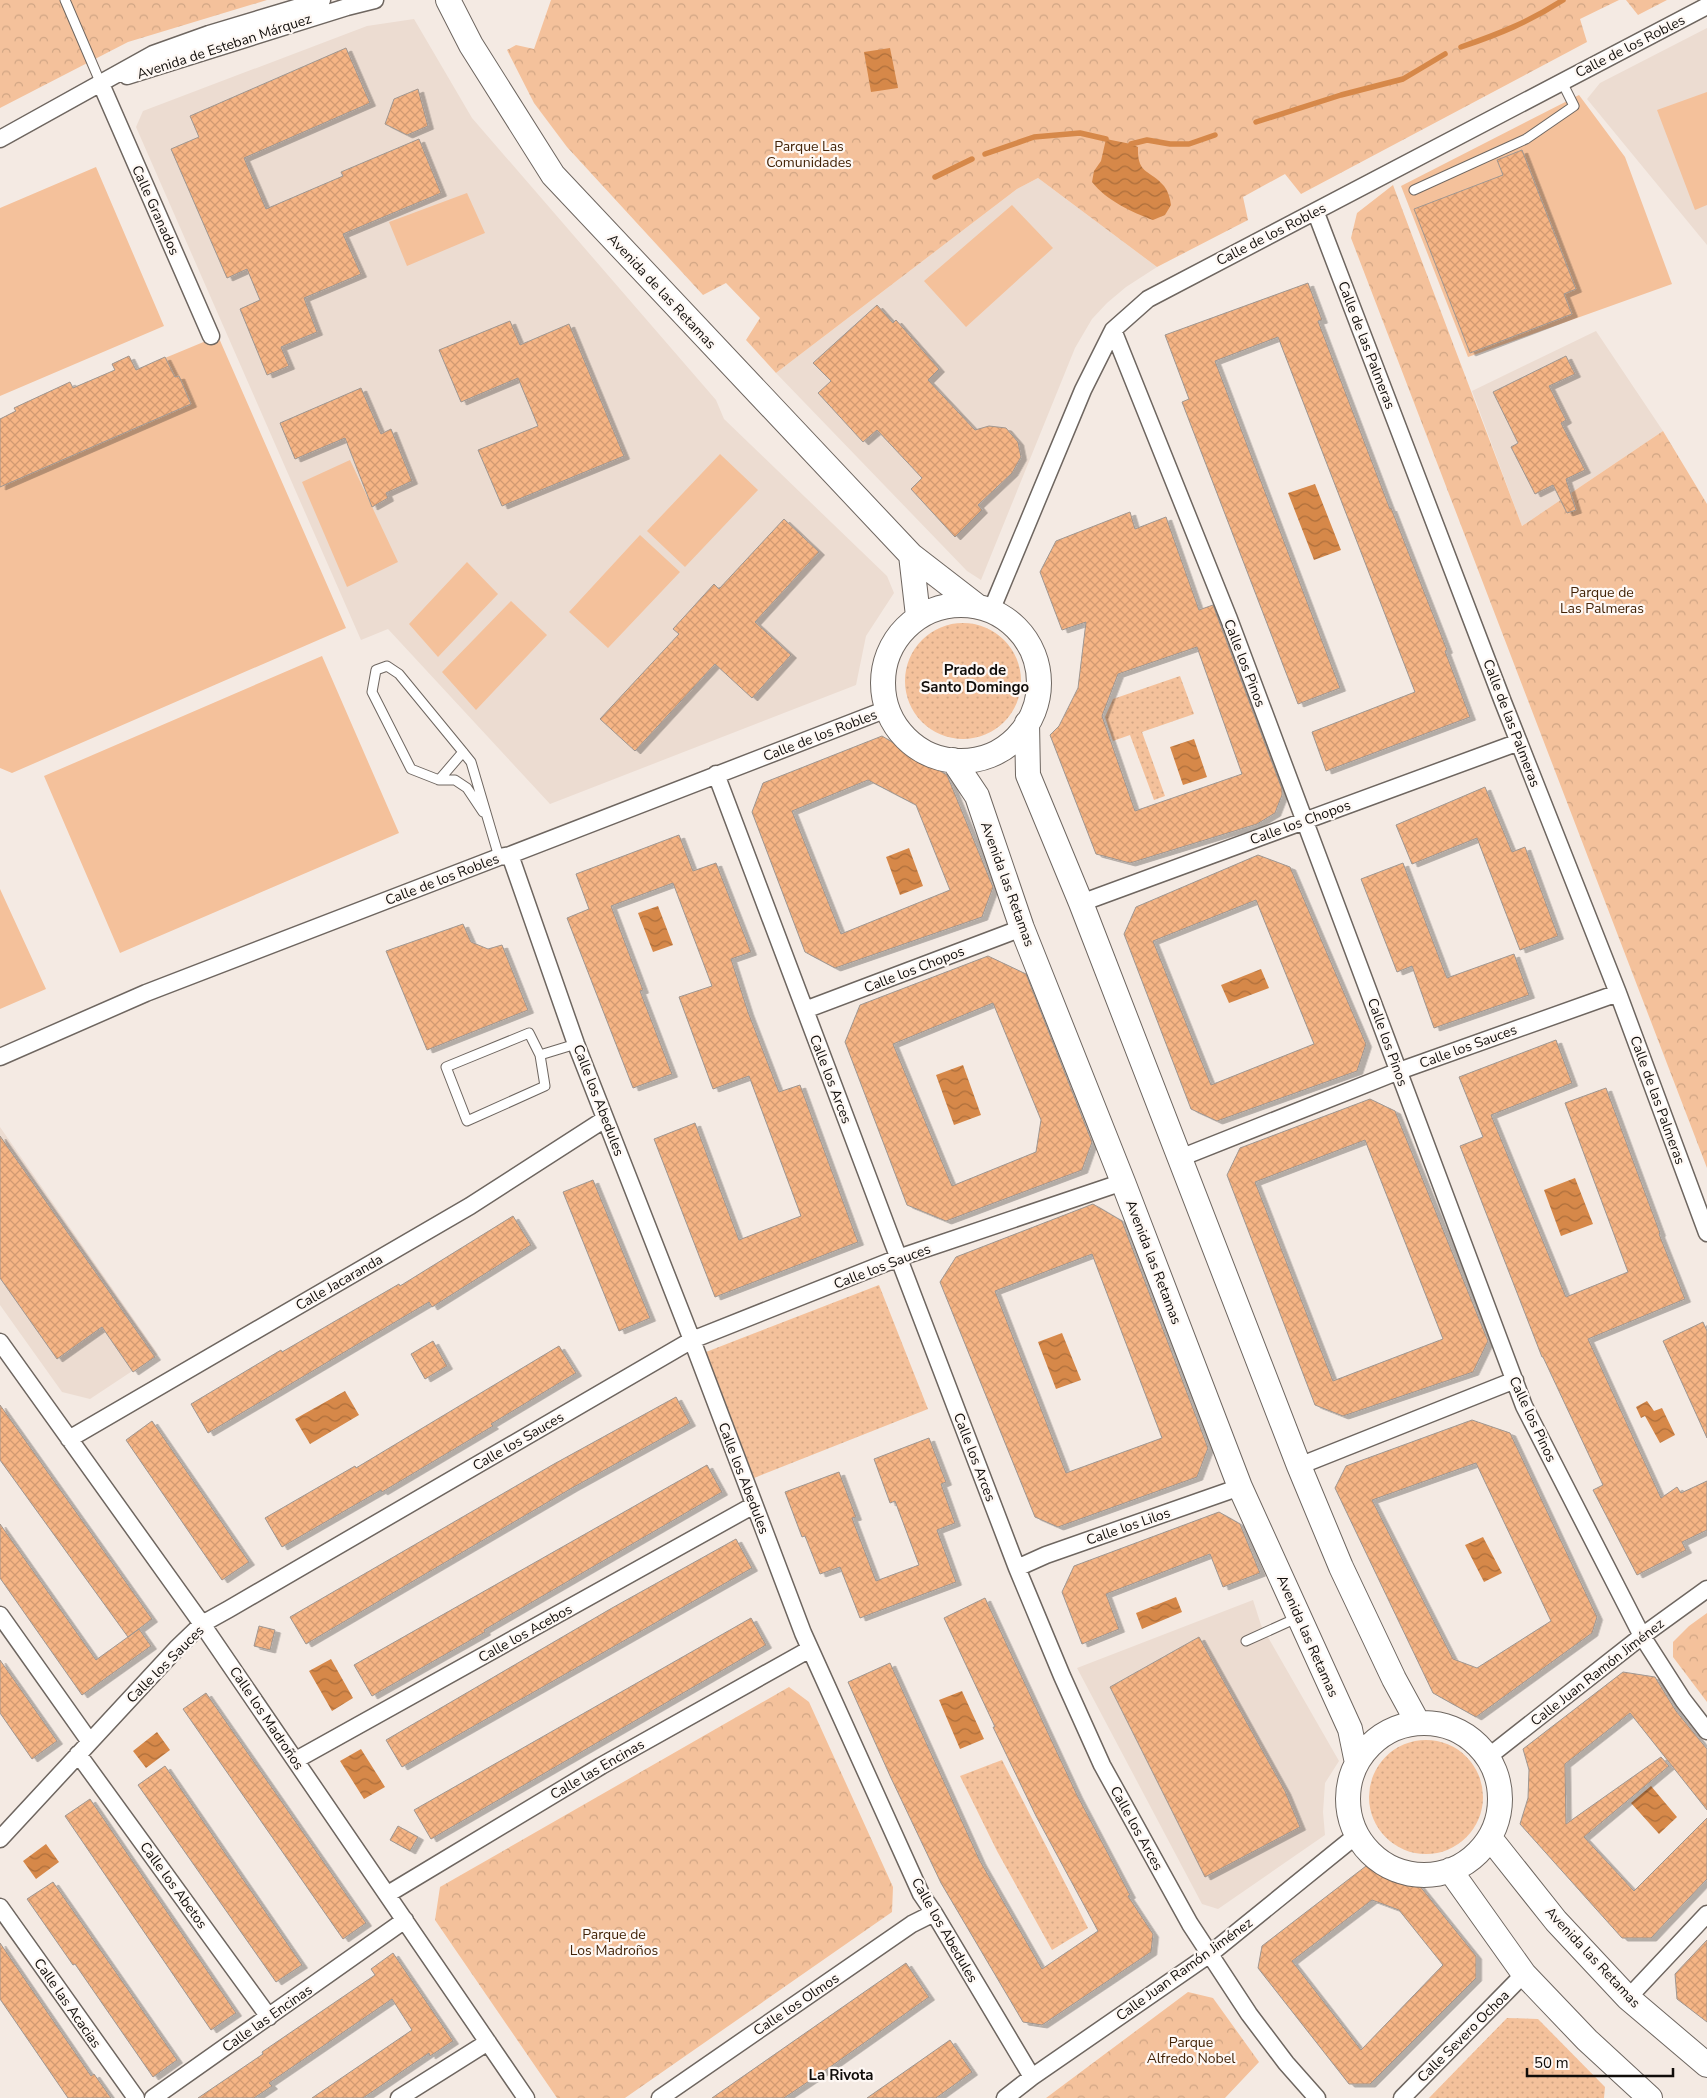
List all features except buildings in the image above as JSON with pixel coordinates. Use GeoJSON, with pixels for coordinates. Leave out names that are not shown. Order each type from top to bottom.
{"type":"FeatureCollection","features":[{"type":"Feature","properties":{"kind":"street","name":"Avenida de Esteban Márquez"},"geometry":{"type":"LineString","coordinates":[[0,139],[153,54],[209,34],[322,0]]}},
{"type":"Feature","properties":{"kind":"street","name":"Avenida de Esteban Márquez"},"geometry":{"type":"LineString","coordinates":[[101,84],[346,7],[375,0]]}},
{"type":"Feature","properties":{"kind":"street","name":"Avenida de las Retamas"},"geometry":{"type":"LineString","coordinates":[[448,0],[471,45],[552,175],[911,555],[984,608]]}},
{"type":"Feature","properties":{"kind":"street","name":"Calle de los Robles"},"geometry":{"type":"LineString","coordinates":[[984,608],[1083,390],[1113,330],[1148,299],[1707,6]]}},
{"type":"Feature","properties":{"kind":"street","name":"Calle Granados"},"geometry":{"type":"LineString","coordinates":[[101,84],[211,336]]}},
{"type":"Feature","properties":{"kind":"street","name":"Calle de las Palmeras"},"geometry":{"type":"LineString","coordinates":[[1316,212],[1519,742],[1618,992],[1707,1233]]}},
{"type":"Feature","properties":{"kind":"street","name":"Calle los Pinos"},"geometry":{"type":"LineString","coordinates":[[1113,330],[1229,619],[1524,1406],[1642,1636],[1683,1700],[1707,1731]]}},
{"type":"Feature","properties":{"kind":"street"},"geometry":{"type":"LineString","coordinates":[[911,555],[918,616]]}},
{"type":"Feature","properties":{"kind":"street"},"geometry":{"type":"LineString","coordinates":[[957,604],[984,608],[1011,623],[1026,640],[1036,662],[1039,676],[1037,700],[1027,724],[1014,740],[996,753],[975,760],[953,760],[932,755],[912,744],[897,728],[887,709],[882,683],[886,657],[899,634],[918,616],[937,608],[957,604]]}},
{"type":"Feature","properties":{"kind":"street","name":"Calle de los Robles"},"geometry":{"type":"LineString","coordinates":[[0,1058],[146,993],[887,709]]}},
{"type":"Feature","properties":{"kind":"street"},"geometry":{"type":"LineString","coordinates":[[1027,724],[1028,775],[1081,903],[1299,1466],[1341,1567],[1394,1679],[1418,1723]]}},
{"type":"Feature","properties":{"kind":"street","name":"Calle los Chopos"},"geometry":{"type":"LineString","coordinates":[[1081,903],[1519,742]]}},
{"type":"Feature","properties":{"kind":"street","name":"Avenida las Retamas"},"geometry":{"type":"LineString","coordinates":[[953,760],[977,796],[1022,928],[1123,1182],[1240,1487],[1350,1729],[1357,1763]]}},
{"type":"Feature","properties":{"kind":"street","name":"Calle los Arces"},"geometry":{"type":"LineString","coordinates":[[716,774],[1017,1568],[1058,1667],[1102,1765],[1190,1924],[1249,2014],[1286,2063],[1317,2098]]}},
{"type":"Feature","properties":{"kind":"street","name":"Calle los Abedules"},"geometry":{"type":"LineString","coordinates":[[505,856],[810,1649],[921,1894],[1032,2077]]}},
{"type":"Feature","properties":{"kind":"street","name":"Calle los Chopos"},"geometry":{"type":"LineString","coordinates":[[805,1010],[1022,928]]}},
{"type":"Feature","properties":{"kind":"street","name":"Calle los Sauces"},"geometry":{"type":"LineString","coordinates":[[1180,1158],[1399,1071],[1618,992]]}},
{"type":"Feature","properties":{"kind":"street","name":"Calle Jacaranda"},"geometry":{"type":"LineString","coordinates":[[69,1439],[470,1206],[605,1119]]}},
{"type":"Feature","properties":{"kind":"street","name":"Calle los Sauces"},"geometry":{"type":"LineString","coordinates":[[0,1839],[178,1646],[202,1624],[692,1340],[898,1258],[1123,1182]]}},
{"type":"Feature","properties":{"kind":"street","name":"Calle los Madroños"},"geometry":{"type":"LineString","coordinates":[[0,1342],[202,1624],[526,2098]]}},
{"type":"Feature","properties":{"kind":"street"},"geometry":{"type":"LineString","coordinates":[[1299,1466],[1515,1380]]}},
{"type":"Feature","properties":{"kind":"street","name":"Calle los Lilos"},"geometry":{"type":"LineString","coordinates":[[1017,1568],[1046,1555],[1240,1487]]}},
{"type":"Feature","properties":{"kind":"street","name":"Calle los Acebos"},"geometry":{"type":"LineString","coordinates":[[296,1760],[754,1505]]}},
{"type":"Feature","properties":{"kind":"street","name":"Calle Juan Ramón Jiménez"},"geometry":{"type":"LineString","coordinates":[[1488,1757],[1642,1636],[1707,1589]]}},
{"type":"Feature","properties":{"kind":"street"},"geometry":{"type":"LineString","coordinates":[[0,1615],[90,1742]]}},
{"type":"Feature","properties":{"kind":"street","name":"Calle las Encinas"},"geometry":{"type":"LineString","coordinates":[[388,1894],[601,1766],[810,1649]]}},
{"type":"Feature","properties":{"kind":"street"},"geometry":{"type":"LineString","coordinates":[[1418,1723],[1438,1724],[1458,1730],[1474,1741],[1488,1757],[1497,1776],[1500,1797],[1498,1818],[1490,1838],[1479,1852],[1466,1863],[1450,1870],[1426,1875],[1402,1872],[1380,1861],[1353,1825],[1348,1804],[1349,1783],[1357,1763],[1372,1743],[1393,1729],[1418,1723]]}},
{"type":"Feature","properties":{"kind":"street","name":"Calle los Abetos"},"geometry":{"type":"LineString","coordinates":[[78,1754],[269,2017]]}},
{"type":"Feature","properties":{"kind":"street","name":"Calle Juan Ramón Jiménez"},"geometry":{"type":"LineString","coordinates":[[1005,2098],[1032,2077],[1210,1954],[1358,1834]]}},
{"type":"Feature","properties":{"kind":"street","name":"Avenida las Retamas"},"geometry":{"type":"LineString","coordinates":[[1490,1838],[1556,1920],[1628,1998],[1707,2065]]}},
{"type":"Feature","properties":{"kind":"street"},"geometry":{"type":"LineString","coordinates":[[1450,1870],[1524,1974],[1587,2040],[1647,2097]]}},
{"type":"Feature","properties":{"kind":"street","name":"Calle las Acacias"},"geometry":{"type":"LineString","coordinates":[[0,1907],[136,2098]]}},
{"type":"Feature","properties":{"kind":"street","name":"Calle los Olmos"},"geometry":{"type":"LineString","coordinates":[[660,2098],[912,1924],[934,1913]]}},
{"type":"Feature","properties":{"kind":"street"},"geometry":{"type":"LineString","coordinates":[[1628,1998],[1707,1914]]}},
{"type":"Feature","properties":{"kind":"street","name":"Calle las Encinas"},"geometry":{"type":"LineString","coordinates":[[153,2098],[405,1920]]}},
{"type":"Feature","properties":{"kind":"street","name":"Calle Severo Ochoa"},"geometry":{"type":"LineString","coordinates":[[1402,2098],[1524,1974]]}},
{"type":"Feature","properties":{"kind":"street"},"geometry":{"type":"LineString","coordinates":[[399,2098],[488,2042]]}},
{"type":"Feature","properties":{"kind":"lane"},"geometry":{"type":"LineString","coordinates":[[65,0],[101,84]]}},
{"type":"Feature","properties":{"kind":"lane"},"geometry":{"type":"LineString","coordinates":[[1414,190],[1526,138],[1574,106],[1562,82]]}},
{"type":"Feature","properties":{"kind":"lane"},"geometry":{"type":"LineString","coordinates":[[488,819],[467,788],[456,780],[439,780],[411,769],[372,692],[376,670],[387,666],[399,674],[471,762],[488,819],[505,856]]}},
{"type":"Feature","properties":{"kind":"lane"},"geometry":{"type":"LineString","coordinates":[[439,780],[463,752]]}},
{"type":"Feature","properties":{"kind":"lane"},"geometry":{"type":"LineString","coordinates":[[529,1032],[540,1054],[545,1086],[467,1121],[446,1067],[529,1032]]}},
{"type":"Feature","properties":{"kind":"lane"},"geometry":{"type":"LineString","coordinates":[[540,1054],[576,1044]]}},
{"type":"Feature","properties":{"kind":"lane"},"geometry":{"type":"LineString","coordinates":[[1246,1641],[1300,1617]]}},
{"type":"Feature","properties":{"kind":"shaded area"},"geometry":{"type":"Polygon","coordinates":[[[414,19],[472,118],[716,400],[724,419],[887,576],[894,593],[866,636],[856,685],[550,804],[388,629],[361,640],[136,127],[143,111],[367,26],[414,19]]]}},
{"type":"Feature","properties":{"kind":"shaded area"},"geometry":{"type":"Polygon","coordinates":[[[1707,28],[1707,245],[1587,99],[1600,83],[1707,28]]]}},
{"type":"Feature","properties":{"kind":"shaded area"},"geometry":{"type":"Polygon","coordinates":[[[1038,178],[1157,267],[1126,287],[1107,303],[1092,319],[1075,348],[981,580],[967,571],[776,373],[1017,189],[1038,178]]]}},
{"type":"Feature","properties":{"kind":"shaded area"},"geometry":{"type":"Polygon","coordinates":[[[1596,331],[1663,431],[1522,526],[1472,391],[1596,331]]]}},
{"type":"Feature","properties":{"kind":"shaded area"},"geometry":{"type":"Polygon","coordinates":[[[0,1127],[158,1354],[90,1399],[62,1392],[0,1305],[0,1127]]]}},
{"type":"Feature","properties":{"kind":"shaded area"},"geometry":{"type":"Polygon","coordinates":[[[1253,1600],[1261,1625],[1339,1761],[1325,1783],[1323,1812],[1325,1835],[1218,1909],[1202,1904],[1077,1668],[1253,1600]]]}},
{"type":"Feature","properties":{"kind":"green space"},"geometry":{"type":"Polygon","coordinates":[[[0,0],[267,0],[128,42],[0,108],[0,0]]]}},
{"type":"Feature","properties":{"kind":"green space","name":"Parque Las Comunidades"},"geometry":{"type":"Polygon","coordinates":[[[551,0],[1619,0],[1580,19],[1587,42],[1301,194],[1285,174],[1243,197],[1248,220],[1157,267],[1038,178],[1017,189],[776,373],[746,340],[760,318],[726,283],[703,295],[567,147],[534,103],[507,50],[516,45],[534,49],[551,0]]]}},
{"type":"Feature","properties":{"kind":"green space"},"geometry":{"type":"Polygon","coordinates":[[[1626,0],[1667,0],[1638,15],[1626,0]]]}},
{"type":"Feature","properties":{"kind":"green space"},"geometry":{"type":"Polygon","coordinates":[[[1707,92],[1707,205],[1695,210],[1657,110],[1707,92]]]}},
{"type":"Feature","properties":{"kind":"green space"},"geometry":{"type":"Polygon","coordinates":[[[1579,95],[1625,157],[1672,284],[1468,357],[1401,186],[1579,95]]]}},
{"type":"Feature","properties":{"kind":"green space"},"geometry":{"type":"Polygon","coordinates":[[[96,167],[164,326],[0,396],[0,208],[96,167]]]}},
{"type":"Feature","properties":{"kind":"green space","name":"Parque de Las Palmeras"},"geometry":{"type":"Polygon","coordinates":[[[1393,185],[1522,526],[1663,431],[1707,504],[1707,1168],[1351,238],[1357,213],[1393,185]]]}},
{"type":"Feature","properties":{"kind":"green space"},"geometry":{"type":"Polygon","coordinates":[[[467,193],[485,233],[407,266],[389,222],[467,193]]]}},
{"type":"Feature","properties":{"kind":"green space"},"geometry":{"type":"Polygon","coordinates":[[[1012,205],[1053,248],[966,327],[924,281],[1012,205]]]}},
{"type":"Feature","properties":{"kind":"green space"},"geometry":{"type":"Polygon","coordinates":[[[218,336],[346,628],[12,773],[0,768],[0,419],[15,411],[14,408],[70,382],[73,388],[115,370],[112,364],[129,356],[136,370],[218,336]]]}},
{"type":"Feature","properties":{"kind":"green space"},"geometry":{"type":"Polygon","coordinates":[[[720,454],[758,490],[685,567],[647,531],[720,454]]]}},
{"type":"Feature","properties":{"kind":"green space"},"geometry":{"type":"Polygon","coordinates":[[[350,460],[398,562],[347,587],[302,482],[350,460]]]}},
{"type":"Feature","properties":{"kind":"green space"},"geometry":{"type":"Polygon","coordinates":[[[640,535],[680,572],[608,648],[569,612],[640,535]]]}},
{"type":"Feature","properties":{"kind":"green space"},"geometry":{"type":"Polygon","coordinates":[[[467,562],[498,594],[438,657],[409,624],[467,562]]]}},
{"type":"Feature","properties":{"kind":"green space"},"geometry":{"type":"Polygon","coordinates":[[[511,601],[547,635],[476,710],[442,672],[511,601]]]}},
{"type":"Feature","properties":{"kind":"green space"},"geometry":{"type":"Polygon","coordinates":[[[963,623],[985,628],[1004,640],[1016,659],[1021,681],[1016,703],[1004,722],[985,734],[963,739],[941,734],[922,722],[910,703],[905,681],[910,659],[922,640],[941,628],[963,623]]]}},
{"type":"Feature","properties":{"kind":"green space"},"geometry":{"type":"Polygon","coordinates":[[[322,656],[399,833],[120,953],[44,776],[322,656]]]}},
{"type":"Feature","properties":{"kind":"green space"},"geometry":{"type":"Polygon","coordinates":[[[1180,676],[1194,714],[1142,732],[1165,796],[1154,800],[1130,735],[1113,741],[1105,717],[1113,699],[1180,676]]]}},
{"type":"Feature","properties":{"kind":"green space"},"geometry":{"type":"Polygon","coordinates":[[[0,889],[46,989],[0,1009],[0,889]]]}},
{"type":"Feature","properties":{"kind":"green space"},"geometry":{"type":"Polygon","coordinates":[[[879,1285],[928,1409],[754,1478],[706,1352],[879,1285]]]}},
{"type":"Feature","properties":{"kind":"green space"},"geometry":{"type":"Polygon","coordinates":[[[1707,1613],[1707,1702],[1673,1657],[1673,1642],[1689,1626],[1707,1613]]]}},
{"type":"Feature","properties":{"kind":"green space","name":"Parque de Los Madroños"},"geometry":{"type":"Polygon","coordinates":[[[789,1687],[809,1702],[893,1887],[892,1912],[625,2098],[557,2098],[435,1920],[440,1887],[789,1687]]]}},
{"type":"Feature","properties":{"kind":"green space"},"geometry":{"type":"Polygon","coordinates":[[[1426,1740],[1448,1744],[1467,1756],[1479,1775],[1483,1797],[1479,1819],[1467,1838],[1448,1850],[1426,1854],[1404,1850],[1385,1838],[1373,1819],[1369,1797],[1373,1775],[1385,1756],[1404,1744],[1426,1740]]]}},
{"type":"Feature","properties":{"kind":"green space"},"geometry":{"type":"Polygon","coordinates":[[[1002,1760],[1088,1928],[1052,1950],[997,1851],[960,1776],[1002,1760]]]}},
{"type":"Feature","properties":{"kind":"green space","name":"Parque Alfredo Nobel"},"geometry":{"type":"Polygon","coordinates":[[[1188,1992],[1213,1998],[1259,2062],[1225,2098],[1046,2098],[1188,1992]]]}},
{"type":"Feature","properties":{"kind":"green space"},"geometry":{"type":"Polygon","coordinates":[[[1507,2018],[1538,2019],[1605,2087],[1604,2098],[1429,2098],[1507,2018]]]}},
{"type":"Feature","properties":{"kind":"water"},"geometry":{"type":"Polygon","coordinates":[[[890,48],[898,88],[871,92],[864,52],[890,48]]]}},
{"type":"Feature","properties":{"kind":"water"},"geometry":{"type":"Polygon","coordinates":[[[1106,139],[1138,147],[1138,156],[1142,167],[1159,181],[1168,192],[1171,205],[1165,215],[1153,220],[1136,213],[1112,200],[1092,182],[1094,171],[1101,161],[1106,139]]]}},
{"type":"Feature","properties":{"kind":"water"},"geometry":{"type":"Polygon","coordinates":[[[1315,484],[1341,550],[1314,560],[1288,493],[1315,484]]]}},
{"type":"Feature","properties":{"kind":"water"},"geometry":{"type":"Polygon","coordinates":[[[1194,739],[1207,777],[1183,785],[1170,747],[1194,739]]]}},
{"type":"Feature","properties":{"kind":"water"},"geometry":{"type":"Polygon","coordinates":[[[909,848],[923,886],[900,895],[886,857],[909,848]]]}},
{"type":"Feature","properties":{"kind":"water"},"geometry":{"type":"Polygon","coordinates":[[[658,906],[673,945],[653,952],[638,913],[658,906]]]}},
{"type":"Feature","properties":{"kind":"water"},"geometry":{"type":"Polygon","coordinates":[[[1261,969],[1269,988],[1229,1003],[1221,985],[1261,969]]]}},
{"type":"Feature","properties":{"kind":"water"},"geometry":{"type":"Polygon","coordinates":[[[963,1065],[981,1115],[954,1125],[936,1075],[963,1065]]]}},
{"type":"Feature","properties":{"kind":"water"},"geometry":{"type":"Polygon","coordinates":[[[1575,1178],[1593,1224],[1561,1236],[1544,1190],[1575,1178]]]}},
{"type":"Feature","properties":{"kind":"water"},"geometry":{"type":"Polygon","coordinates":[[[1062,1333],[1081,1380],[1056,1389],[1038,1342],[1062,1333]]]}},
{"type":"Feature","properties":{"kind":"water"},"geometry":{"type":"Polygon","coordinates":[[[345,1391],[359,1415],[310,1444],[295,1419],[345,1391]]]}},
{"type":"Feature","properties":{"kind":"water"},"geometry":{"type":"Polygon","coordinates":[[[1647,1401],[1654,1411],[1662,1408],[1675,1435],[1660,1443],[1645,1416],[1641,1418],[1636,1407],[1647,1401]]]}},
{"type":"Feature","properties":{"kind":"water"},"geometry":{"type":"Polygon","coordinates":[[[1483,1537],[1502,1573],[1484,1582],[1465,1545],[1483,1537]]]}},
{"type":"Feature","properties":{"kind":"water"},"geometry":{"type":"Polygon","coordinates":[[[1176,1597],[1182,1612],[1142,1629],[1136,1613],[1176,1597]]]}},
{"type":"Feature","properties":{"kind":"water"},"geometry":{"type":"Polygon","coordinates":[[[331,1659],[353,1698],[332,1711],[309,1671],[331,1659]]]}},
{"type":"Feature","properties":{"kind":"water"},"geometry":{"type":"Polygon","coordinates":[[[962,1691],[984,1739],[960,1749],[939,1700],[962,1691]]]}},
{"type":"Feature","properties":{"kind":"water"},"geometry":{"type":"Polygon","coordinates":[[[157,1732],[170,1750],[146,1768],[133,1751],[157,1732]]]}},
{"type":"Feature","properties":{"kind":"water"},"geometry":{"type":"Polygon","coordinates":[[[361,1749],[385,1787],[364,1799],[340,1761],[361,1749]]]}},
{"type":"Feature","properties":{"kind":"water"},"geometry":{"type":"Polygon","coordinates":[[[1651,1786],[1677,1817],[1659,1834],[1631,1803],[1651,1786]]]}},
{"type":"Feature","properties":{"kind":"water"},"geometry":{"type":"Polygon","coordinates":[[[46,1844],[59,1862],[36,1879],[23,1861],[46,1844]]]}},
{"type":"Feature","properties":{"kind":"waterway"},"geometry":{"type":"LineString","coordinates":[[1461,47],[1514,27],[1563,0]]}},
{"type":"Feature","properties":{"kind":"waterway"},"geometry":{"type":"LineString","coordinates":[[1256,122],[1341,95],[1403,79],[1445,54]]}},
{"type":"Feature","properties":{"kind":"waterway"},"geometry":{"type":"LineString","coordinates":[[985,154],[1034,137],[1080,133],[1106,139]]}},
{"type":"Feature","properties":{"kind":"waterway"},"geometry":{"type":"LineString","coordinates":[[1131,144],[1147,140],[1170,144],[1189,144],[1215,135]]}},
{"type":"Feature","properties":{"kind":"waterway"},"geometry":{"type":"LineString","coordinates":[[935,177],[972,159]]}},
{"type":"Feature","properties":{"kind":"district","name":"Prado de Santo Domingo"},"geometry":{"type":"Point","coordinates":[975,678]}},
{"type":"Feature","properties":{"kind":"district","name":"La Rivota"},"geometry":{"type":"Point","coordinates":[841,2075]}}]}
